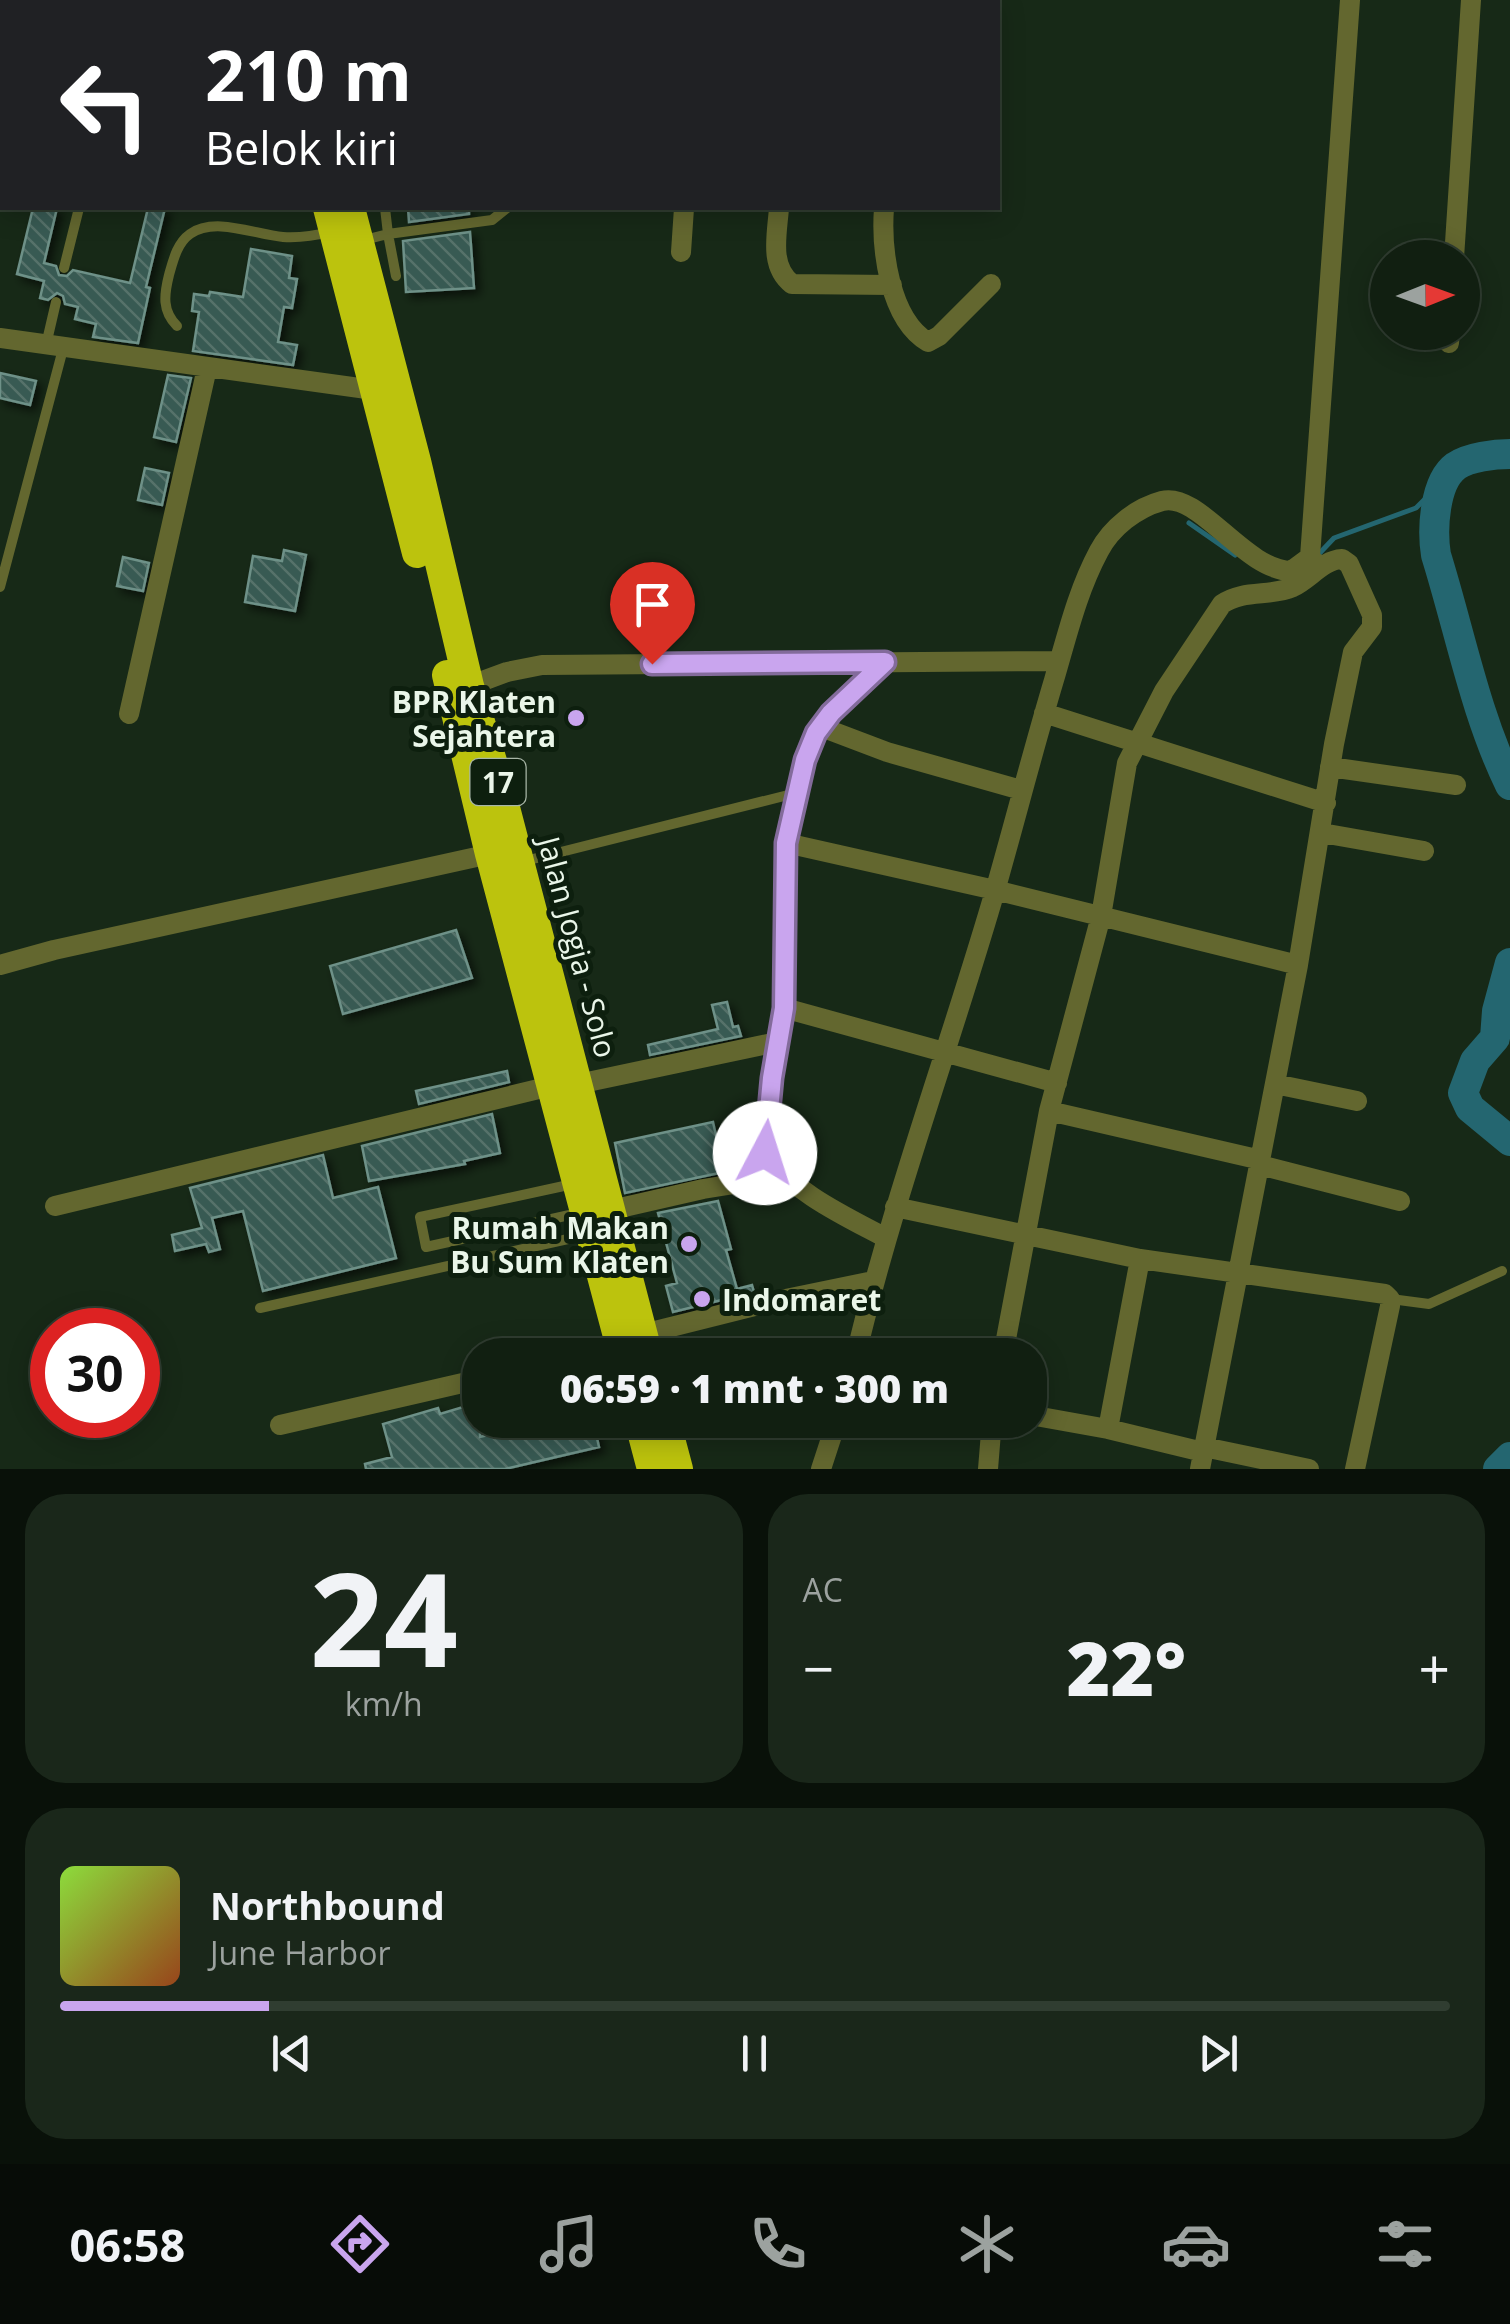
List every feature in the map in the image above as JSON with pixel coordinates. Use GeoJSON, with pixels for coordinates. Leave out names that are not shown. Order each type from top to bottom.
{"type":"FeatureCollection","features":[{"type":"Feature","properties":{"kind":"highway","name":"Jalan Jogja - Solo"},"geometry":{"type":"LineString","coordinates":[[352,225],[374,390],[564,1085],[590,1210],[631,1338]]}},
{"type":"Feature","properties":{"kind":"highway","name":"Jalan Jogja - Solo"},"geometry":{"type":"LineString","coordinates":[[352,225],[416,461],[470,686],[504,858]]}},
{"type":"Feature","properties":{"kind":"highway","name":"Jalan Jogja - Solo"},"geometry":{"type":"LineString","coordinates":[[564,1085],[590,1210]]}},
{"type":"Feature","properties":{"kind":"highway"},"geometry":{"type":"LineString","coordinates":[[649,1438],[664,1465]]}},
{"type":"Feature","properties":{"kind":"highway"},"geometry":{"type":"LineString","coordinates":[[664,1465],[665,1438]]}},
{"type":"Feature","properties":{"kind":"street"},"geometry":{"type":"LineString","coordinates":[[1006,1338],[1049,1110],[1100,916],[1127,762],[1164,691],[1222,604],[1234,596],[1290,588],[1315,562],[1350,0]]}},
{"type":"Feature","properties":{"kind":"street"},"geometry":{"type":"LineString","coordinates":[[1455,240],[1471,0]]}},
{"type":"Feature","properties":{"kind":"street"},"geometry":{"type":"LineString","coordinates":[[681,252],[684,210]]}},
{"type":"Feature","properties":{"kind":"street"},"geometry":{"type":"LineString","coordinates":[[779,210],[776,262],[780,275],[792,284],[892,285]]}},
{"type":"Feature","properties":{"kind":"street"},"geometry":{"type":"LineString","coordinates":[[884,210],[892,285],[918,336],[928,342],[939,336],[992,284]]}},
{"type":"Feature","properties":{"kind":"street"},"geometry":{"type":"LineString","coordinates":[[0,338],[374,390]]}},
{"type":"Feature","properties":{"kind":"street"},"geometry":{"type":"LineString","coordinates":[[128,714],[207,368]]}},
{"type":"Feature","properties":{"kind":"street"},"geometry":{"type":"LineString","coordinates":[[860,1338],[873,1281],[995,890],[1020,790],[1077,599],[1112,531],[1160,501],[1180,500],[1230,541],[1274,569],[1290,571],[1336,559],[1348,564],[1372,616],[1372,627],[1354,652],[1330,767],[1298,965],[1202,1456]]}},
{"type":"Feature","properties":{"kind":"street"},"geometry":{"type":"LineString","coordinates":[[885,662],[831,713],[805,760],[786,843],[784,1008],[765,1153],[784,1176],[886,1238]]}},
{"type":"Feature","properties":{"kind":"street"},"geometry":{"type":"LineString","coordinates":[[470,686],[507,672],[542,665],[1059,662]]}},
{"type":"Feature","properties":{"kind":"street"},"geometry":{"type":"LineString","coordinates":[[1044,713],[1326,802]]}},
{"type":"Feature","properties":{"kind":"street"},"geometry":{"type":"LineString","coordinates":[[821,727],[887,752],[1020,790]]}},
{"type":"Feature","properties":{"kind":"street"},"geometry":{"type":"LineString","coordinates":[[1330,767],[1456,785]]}},
{"type":"Feature","properties":{"kind":"street"},"geometry":{"type":"LineString","coordinates":[[1322,833],[1424,850]]}},
{"type":"Feature","properties":{"kind":"street"},"geometry":{"type":"LineString","coordinates":[[786,843],[1298,965]]}},
{"type":"Feature","properties":{"kind":"street"},"geometry":{"type":"LineString","coordinates":[[0,965],[54,950],[504,858]]}},
{"type":"Feature","properties":{"kind":"street"},"geometry":{"type":"LineString","coordinates":[[784,1008],[1057,1084]]}},
{"type":"Feature","properties":{"kind":"street"},"geometry":{"type":"LineString","coordinates":[[55,1206],[564,1085],[777,1042]]}},
{"type":"Feature","properties":{"kind":"street"},"geometry":{"type":"LineString","coordinates":[[1275,1084],[1357,1101]]}},
{"type":"Feature","properties":{"kind":"street"},"geometry":{"type":"LineString","coordinates":[[1049,1110],[1400,1200]]}},
{"type":"Feature","properties":{"kind":"street"},"geometry":{"type":"LineString","coordinates":[[590,1210],[784,1176]]}},
{"type":"Feature","properties":{"kind":"street"},"geometry":{"type":"LineString","coordinates":[[895,1207],[1140,1259],[1384,1294],[1390,1299],[1355,1469]]}},
{"type":"Feature","properties":{"kind":"street"},"geometry":{"type":"LineString","coordinates":[[1108,1429],[1140,1259]]}},
{"type":"Feature","properties":{"kind":"street"},"geometry":{"type":"LineString","coordinates":[[661,1338],[771,1302],[873,1281]]}},
{"type":"Feature","properties":{"kind":"street"},"geometry":{"type":"LineString","coordinates":[[280,1425],[462,1383]]}},
{"type":"Feature","properties":{"kind":"street"},"geometry":{"type":"LineString","coordinates":[[1047,1418],[1108,1429],[1202,1456],[1309,1469]]}},
{"type":"Feature","properties":{"kind":"street"},"geometry":{"type":"LineString","coordinates":[[821,1469],[831,1438]]}},
{"type":"Feature","properties":{"kind":"street"},"geometry":{"type":"LineString","coordinates":[[988,1469],[991,1438]]}},
{"type":"Feature","properties":{"kind":"lane"},"geometry":{"type":"LineString","coordinates":[[64,268],[78,210]]}},
{"type":"Feature","properties":{"kind":"lane"},"geometry":{"type":"LineString","coordinates":[[177,326],[164,307],[166,286],[175,254],[190,234],[228,228],[306,238],[352,225],[380,210]]}},
{"type":"Feature","properties":{"kind":"lane"},"geometry":{"type":"LineString","coordinates":[[352,225],[492,220],[504,210]]}},
{"type":"Feature","properties":{"kind":"lane"},"geometry":{"type":"LineString","coordinates":[[352,225],[396,276]]}},
{"type":"Feature","properties":{"kind":"lane"},"geometry":{"type":"LineString","coordinates":[[0,587],[55,347],[56,302]]}},
{"type":"Feature","properties":{"kind":"lane"},"geometry":{"type":"LineString","coordinates":[[504,858],[797,793]]}},
{"type":"Feature","properties":{"kind":"lane"},"geometry":{"type":"LineString","coordinates":[[590,1210],[426,1247],[420,1217],[590,1210]]}},
{"type":"Feature","properties":{"kind":"lane"},"geometry":{"type":"LineString","coordinates":[[260,1308],[590,1210]]}},
{"type":"Feature","properties":{"kind":"lane"},"geometry":{"type":"LineString","coordinates":[[1390,1299],[1429,1304],[1502,1271]]}},
{"type":"Feature","properties":{"kind":"building"},"geometry":{"type":"Polygon","coordinates":[[[33,210],[57,210],[44,263],[56,266],[59,275],[67,276],[73,270],[130,283],[148,210],[165,210],[146,287],[150,288],[138,343],[93,337],[96,324],[75,319],[78,307],[65,304],[63,296],[57,293],[48,300],[40,298],[44,281],[17,274],[33,210]]]}},
{"type":"Feature","properties":{"kind":"building"},"geometry":{"type":"Polygon","coordinates":[[[408,210],[469,210],[469,214],[409,222],[408,210]]]}},
{"type":"Feature","properties":{"kind":"building"},"geometry":{"type":"Polygon","coordinates":[[[470,232],[474,288],[406,292],[403,241],[470,232]]]}},
{"type":"Feature","properties":{"kind":"building"},"geometry":{"type":"Polygon","coordinates":[[[251,249],[292,256],[289,278],[297,279],[292,308],[284,307],[278,342],[297,345],[293,365],[193,351],[199,312],[192,311],[194,294],[243,297],[251,249]]]}},
{"type":"Feature","properties":{"kind":"building"},"geometry":{"type":"Polygon","coordinates":[[[0,373],[36,381],[30,405],[0,398],[0,373]]]}},
{"type":"Feature","properties":{"kind":"building"},"geometry":{"type":"Polygon","coordinates":[[[168,375],[191,378],[176,442],[154,437],[168,375]]]}},
{"type":"Feature","properties":{"kind":"building"},"geometry":{"type":"Polygon","coordinates":[[[145,468],[169,473],[162,505],[138,500],[145,468]]]}},
{"type":"Feature","properties":{"kind":"building"},"geometry":{"type":"Polygon","coordinates":[[[284,550],[306,555],[295,611],[245,602],[253,556],[282,561],[284,550]]]}},
{"type":"Feature","properties":{"kind":"building"},"geometry":{"type":"Polygon","coordinates":[[[123,557],[149,563],[143,591],[117,586],[123,557]]]}},
{"type":"Feature","properties":{"kind":"building"},"geometry":{"type":"Polygon","coordinates":[[[456,930],[472,978],[343,1014],[330,966],[456,930]]]}},
{"type":"Feature","properties":{"kind":"building"},"geometry":{"type":"Polygon","coordinates":[[[727,1002],[733,1027],[738,1026],[741,1036],[650,1055],[648,1045],[718,1029],[712,1005],[727,1002]]]}},
{"type":"Feature","properties":{"kind":"building"},"geometry":{"type":"Polygon","coordinates":[[[507,1071],[509,1082],[419,1104],[416,1091],[507,1071]]]}},
{"type":"Feature","properties":{"kind":"building"},"geometry":{"type":"Polygon","coordinates":[[[492,1114],[500,1153],[464,1161],[465,1164],[369,1181],[362,1146],[492,1114]]]}},
{"type":"Feature","properties":{"kind":"building"},"geometry":{"type":"Polygon","coordinates":[[[713,1122],[724,1172],[625,1193],[615,1143],[713,1122]]]}},
{"type":"Feature","properties":{"kind":"building"},"geometry":{"type":"Polygon","coordinates":[[[323,1155],[333,1198],[378,1187],[396,1258],[263,1291],[243,1211],[212,1218],[220,1249],[209,1252],[206,1244],[175,1251],[172,1235],[202,1228],[190,1188],[323,1155]]]}},
{"type":"Feature","properties":{"kind":"building"},"geometry":{"type":"Polygon","coordinates":[[[718,1201],[737,1289],[752,1285],[754,1292],[673,1312],[666,1286],[677,1283],[658,1213],[718,1201]]]}},
{"type":"Feature","properties":{"kind":"building"},"geometry":{"type":"Polygon","coordinates":[[[462,1407],[462,1438],[597,1438],[599,1447],[505,1469],[366,1469],[365,1464],[392,1457],[383,1424],[438,1408],[440,1414],[462,1407]]]}},
{"type":"Feature","properties":{"kind":"waterway"},"geometry":{"type":"LineString","coordinates":[[1510,454],[1468,460],[1449,473],[1439,495],[1434,533],[1436,555],[1478,701],[1510,785]]}},
{"type":"Feature","properties":{"kind":"waterway"},"geometry":{"type":"LineString","coordinates":[[1316,557],[1334,538],[1416,508],[1447,477]]}},
{"type":"Feature","properties":{"kind":"waterway"},"geometry":{"type":"LineString","coordinates":[[1189,523],[1235,555]]}},
{"type":"Feature","properties":{"kind":"waterway"},"geometry":{"type":"LineString","coordinates":[[1510,963],[1497,1011],[1495,1038],[1475,1061],[1463,1093],[1470,1108],[1510,1141]]}},
{"type":"Feature","properties":{"kind":"waterway"},"geometry":{"type":"LineString","coordinates":[[1498,1469],[1510,1457]]}},
{"type":"Feature","properties":{"kind":"place","name":"BPR Klaten Sejahtera"},"geometry":{"type":"Point","coordinates":[576,718]}},
{"type":"Feature","properties":{"kind":"place","name":"Rumah Makan Bu Sum Klaten"},"geometry":{"type":"Point","coordinates":[689,1244]}},
{"type":"Feature","properties":{"kind":"place","name":"Indomaret"},"geometry":{"type":"Point","coordinates":[702,1299]}},
{"type":"Feature","properties":{"kind":"route"},"geometry":{"type":"LineString","coordinates":[[652,664],[885,662],[831,713],[816,733],[805,760],[786,843],[784,1008],[765,1153]]}}]}
